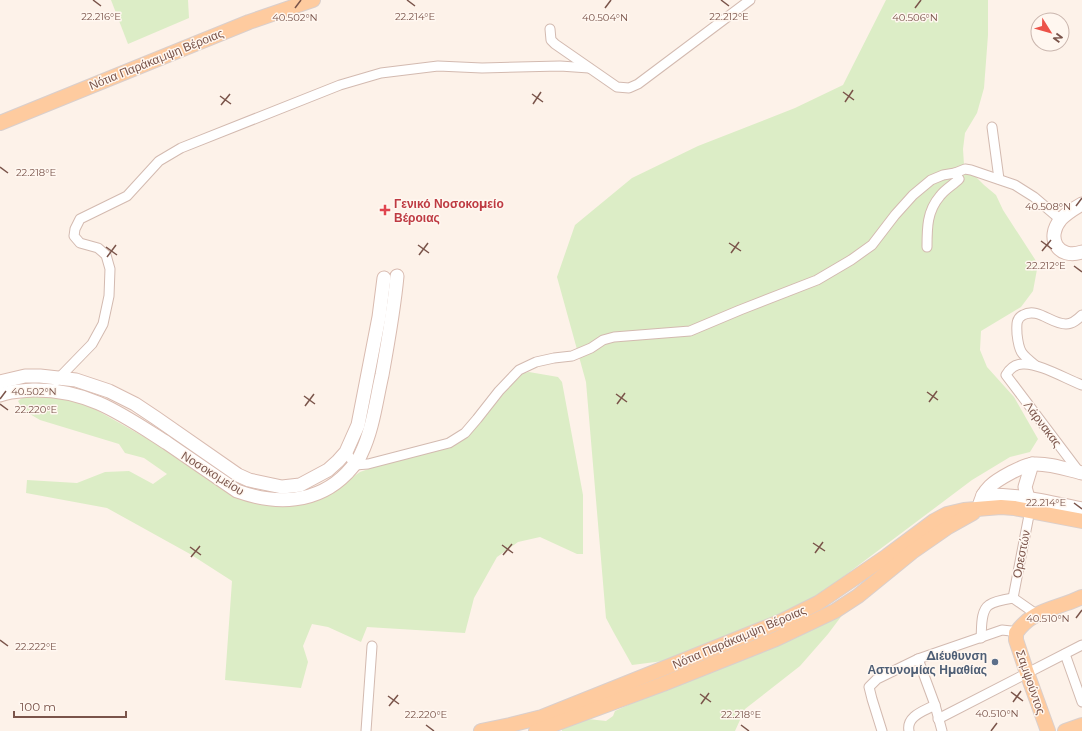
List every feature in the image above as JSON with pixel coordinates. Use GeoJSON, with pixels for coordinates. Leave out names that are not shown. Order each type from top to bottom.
{"type":"FeatureCollection","features":[{"type":"Feature","properties":{"kind":"main road","name":"Νότια Παράκαμψη Βέροιας"},"geometry":{"type":"LineString","coordinates":[[0,123],[242,24],[313,0]]}},
{"type":"Feature","properties":{"kind":"main road","name":"Νότια Παράκαμψη Βέροιας"},"geometry":{"type":"LineString","coordinates":[[481,731],[542,717],[782,621],[818,603],[887,556],[934,520],[947,514],[964,510],[1029,504],[1082,521]]}},
{"type":"Feature","properties":{"kind":"main road","name":"Νότια Παράκαμψη Βέροιας"},"geometry":{"type":"LineString","coordinates":[[536,731],[642,692],[776,639],[835,611],[858,596],[912,552],[948,527],[979,509]]}},
{"type":"Feature","properties":{"kind":"main road"},"geometry":{"type":"LineString","coordinates":[[1016,633],[1026,620],[1036,614],[1082,597]]}},
{"type":"Feature","properties":{"kind":"main road","name":"Σαμψούντος"},"geometry":{"type":"LineString","coordinates":[[1016,633],[1016,640],[1048,731]]}},
{"type":"Feature","properties":{"kind":"main road"},"geometry":{"type":"LineString","coordinates":[[1065,731],[1082,725]]}},
{"type":"Feature","properties":{"kind":"street"},"geometry":{"type":"LineString","coordinates":[[550,29],[551,40],[555,44],[617,87],[629,88],[638,84],[750,0]]}},
{"type":"Feature","properties":{"kind":"street"},"geometry":{"type":"LineString","coordinates":[[47,390],[92,344],[102,324],[109,296],[110,269],[106,256],[98,248],[80,243],[74,236],[75,229],[80,219],[127,196],[159,161],[181,148],[340,85],[381,73],[438,66],[482,68],[560,66],[589,68]]}},
{"type":"Feature","properties":{"kind":"street"},"geometry":{"type":"LineString","coordinates":[[992,127],[999,179]]}},
{"type":"Feature","properties":{"kind":"street"},"geometry":{"type":"LineString","coordinates":[[346,452],[355,465],[368,464],[449,443],[465,432],[499,391],[519,370],[536,362],[572,356],[591,348],[603,340],[614,337],[690,331],[817,280],[872,245],[895,215],[913,195],[931,180],[943,174],[955,173],[965,169],[1015,185],[1034,197],[1061,220]]}},
{"type":"Feature","properties":{"kind":"street"},"geometry":{"type":"LineString","coordinates":[[927,247],[927,224],[931,208],[940,195],[952,187],[959,179],[955,173]]}},
{"type":"Feature","properties":{"kind":"street"},"geometry":{"type":"LineString","coordinates":[[1082,204],[1061,220],[1055,231],[1055,243],[1059,249],[1067,254],[1082,252]]}},
{"type":"Feature","properties":{"kind":"street","name":"Νοσοκομείου"},"geometry":{"type":"LineString","coordinates":[[0,382],[25,376],[40,376],[76,380],[92,384],[135,404],[238,475],[249,480],[282,487],[300,485],[328,470],[346,452],[358,425],[379,317],[391,277],[395,299],[389,340],[368,436],[361,455],[355,465],[327,490],[312,496],[282,501],[254,497],[237,491],[122,414],[77,395],[47,390],[22,391],[0,395]]}},
{"type":"Feature","properties":{"kind":"street"},"geometry":{"type":"LineString","coordinates":[[1082,315],[1074,322],[1066,324],[1033,312],[1020,316],[1016,326],[1019,348],[1022,354],[1036,366],[1082,384]]}},
{"type":"Feature","properties":{"kind":"street","name":"Λάρνακας"},"geometry":{"type":"LineString","coordinates":[[1036,366],[1024,364],[1013,366],[1009,369],[1006,375],[1081,472]]}},
{"type":"Feature","properties":{"kind":"street"},"geometry":{"type":"LineString","coordinates":[[979,509],[983,495],[991,483],[1018,469],[1032,464],[1081,472]]}},
{"type":"Feature","properties":{"kind":"street"},"geometry":{"type":"LineString","coordinates":[[1029,504],[1025,487],[1032,464]]}},
{"type":"Feature","properties":{"kind":"street"},"geometry":{"type":"LineString","coordinates":[[983,495],[998,495],[1029,504],[1082,509]]}},
{"type":"Feature","properties":{"kind":"street","name":"Ορεστών"},"geometry":{"type":"LineString","coordinates":[[1013,598],[1029,504]]}},
{"type":"Feature","properties":{"kind":"street"},"geometry":{"type":"LineString","coordinates":[[981,638],[982,618],[989,605],[1013,598],[1036,614]]}},
{"type":"Feature","properties":{"kind":"street"},"geometry":{"type":"LineString","coordinates":[[882,731],[869,687],[876,679],[918,659],[1002,630],[1016,633]]}},
{"type":"Feature","properties":{"kind":"street"},"geometry":{"type":"LineString","coordinates":[[938,719],[1082,645]]}},
{"type":"Feature","properties":{"kind":"street"},"geometry":{"type":"LineString","coordinates":[[366,731],[372,646]]}},
{"type":"Feature","properties":{"kind":"street"},"geometry":{"type":"LineString","coordinates":[[1065,654],[1082,702]]}},
{"type":"Feature","properties":{"kind":"street"},"geometry":{"type":"LineString","coordinates":[[918,659],[935,705],[942,731]]}},
{"type":"Feature","properties":{"kind":"street"},"geometry":{"type":"LineString","coordinates":[[909,731],[909,721],[913,717],[935,705]]}},
{"type":"Feature","properties":{"kind":"green space"},"geometry":{"type":"Polygon","coordinates":[[[111,0],[188,0],[189,18],[128,44],[111,0]]]}},
{"type":"Feature","properties":{"kind":"green space"},"geometry":{"type":"Polygon","coordinates":[[[886,0],[988,0],[988,35],[984,88],[977,113],[965,133],[963,149],[964,165],[996,195],[1003,210],[1038,264],[1033,291],[1021,307],[981,331],[980,350],[987,367],[1014,397],[1038,439],[1030,452],[1010,457],[972,480],[807,604],[671,660],[632,665],[606,618],[586,382],[557,277],[575,225],[632,178],[698,146],[795,108],[843,85],[886,0]]]}},
{"type":"Feature","properties":{"kind":"green space"},"geometry":{"type":"Polygon","coordinates":[[[529,372],[558,377],[562,382],[583,495],[583,554],[577,554],[540,537],[518,542],[497,557],[474,598],[465,633],[367,627],[361,642],[328,627],[312,624],[303,646],[308,662],[301,688],[225,680],[232,581],[190,554],[107,508],[26,493],[27,480],[77,483],[105,472],[129,471],[153,484],[167,474],[144,458],[125,453],[119,444],[40,420],[23,410],[18,401],[27,394],[84,403],[178,456],[234,497],[334,490],[360,472],[472,432],[520,374],[529,372]]]}},
{"type":"Feature","properties":{"kind":"green space"},"geometry":{"type":"Polygon","coordinates":[[[843,614],[800,666],[745,709],[735,731],[562,731],[562,728],[588,719],[606,721],[613,716],[615,711],[637,701],[798,637],[843,614]]]}},
{"type":"Feature","properties":{"kind":"place","name":"Γενικό Νοσοκομείο Βέροιας"},"geometry":{"type":"Point","coordinates":[385,210]}},
{"type":"Feature","properties":{"kind":"place","name":"Διέυθυνση Αστυνομίας Ημαθίας"},"geometry":{"type":"Point","coordinates":[995,662]}}]}
